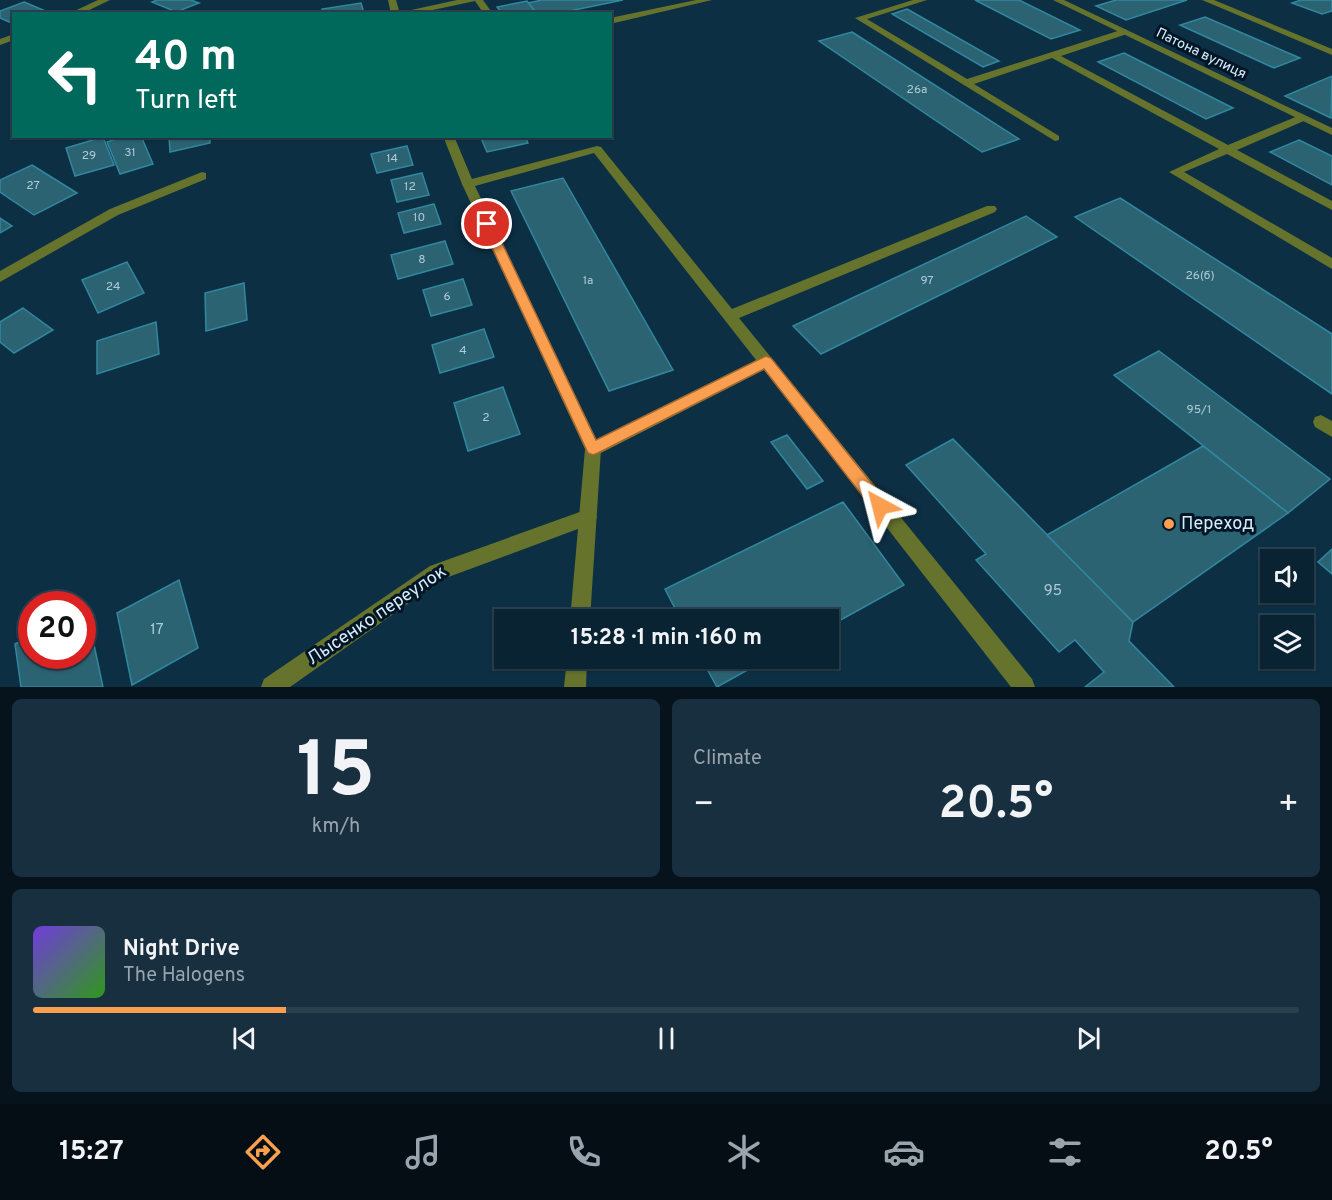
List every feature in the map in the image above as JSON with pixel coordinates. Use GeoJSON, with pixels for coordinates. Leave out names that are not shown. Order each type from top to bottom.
{"type":"FeatureCollection","features":[{"type":"Feature","properties":{"kind":"street"},"geometry":{"type":"LineString","coordinates":[[77,12],[106,0]]}},
{"type":"Feature","properties":{"kind":"street"},"geometry":{"type":"LineString","coordinates":[[408,12],[471,0]]}},
{"type":"Feature","properties":{"kind":"street"},"geometry":{"type":"LineString","coordinates":[[478,0],[487,12]]}},
{"type":"Feature","properties":{"kind":"street"},"geometry":{"type":"LineString","coordinates":[[612,21],[708,0]]}},
{"type":"Feature","properties":{"kind":"street"},"geometry":{"type":"LineString","coordinates":[[923,0],[860,18],[1054,138]]}},
{"type":"Feature","properties":{"kind":"street","name":"Патона вулиця"},"geometry":{"type":"LineString","coordinates":[[1057,0],[1332,132]]}},
{"type":"Feature","properties":{"kind":"street"},"geometry":{"type":"LineString","coordinates":[[1206,0],[1332,52]]}},
{"type":"Feature","properties":{"kind":"street"},"geometry":{"type":"LineString","coordinates":[[966,83],[1124,32]]}},
{"type":"Feature","properties":{"kind":"street"},"geometry":{"type":"LineString","coordinates":[[1053,55],[1332,206]]}},
{"type":"Feature","properties":{"kind":"street"},"geometry":{"type":"LineString","coordinates":[[1302,118],[1175,172],[1332,264]]}},
{"type":"Feature","properties":{"kind":"street"},"geometry":{"type":"LineString","coordinates":[[449,138],[468,184],[593,449],[581,609]]}},
{"type":"Feature","properties":{"kind":"street"},"geometry":{"type":"LineString","coordinates":[[589,138],[1024,687]]}},
{"type":"Feature","properties":{"kind":"street"},"geometry":{"type":"LineString","coordinates":[[468,184],[597,149]]}},
{"type":"Feature","properties":{"kind":"street"},"geometry":{"type":"LineString","coordinates":[[0,277],[114,212],[202,176]]}},
{"type":"Feature","properties":{"kind":"street"},"geometry":{"type":"LineString","coordinates":[[730,316],[991,209]]}},
{"type":"Feature","properties":{"kind":"street"},"geometry":{"type":"LineString","coordinates":[[593,449],[766,362]]}},
{"type":"Feature","properties":{"kind":"street","name":"Лысенко переулок"},"geometry":{"type":"LineString","coordinates":[[272,687],[437,572],[588,517]]}},
{"type":"Feature","properties":{"kind":"street"},"geometry":{"type":"LineString","coordinates":[[574,687],[576,669]]}},
{"type":"Feature","properties":{"kind":"building"},"geometry":{"type":"Polygon","coordinates":[[[191,0],[199,3],[176,12],[152,2],[191,0]]]}},
{"type":"Feature","properties":{"kind":"building"},"geometry":{"type":"Polygon","coordinates":[[[542,0],[623,0],[565,12],[535,12],[528,3],[542,0]]]}},
{"type":"Feature","properties":{"kind":"building"},"geometry":{"type":"Polygon","coordinates":[[[975,0],[1019,0],[1080,30],[1051,39],[975,0]]]}},
{"type":"Feature","properties":{"kind":"building"},"geometry":{"type":"Polygon","coordinates":[[[1116,0],[1187,0],[1126,20],[1096,6],[1116,0]]]}},
{"type":"Feature","properties":{"kind":"building"},"geometry":{"type":"Polygon","coordinates":[[[1301,0],[1332,0],[1332,11],[1322,14],[1292,3],[1301,0]]]}},
{"type":"Feature","properties":{"kind":"building"},"geometry":{"type":"Polygon","coordinates":[[[527,1],[535,12],[501,12],[497,7],[527,1]]]}},
{"type":"Feature","properties":{"kind":"building"},"geometry":{"type":"Polygon","coordinates":[[[24,2],[43,10],[12,12],[12,21],[9,22],[0,18],[0,11],[24,2]]]}},
{"type":"Feature","properties":{"kind":"building"},"geometry":{"type":"Polygon","coordinates":[[[361,3],[364,12],[323,12],[322,9],[361,3]]]}},
{"type":"Feature","properties":{"kind":"building"},"geometry":{"type":"Polygon","coordinates":[[[907,9],[999,61],[983,67],[892,14],[907,9]]]}},
{"type":"Feature","properties":{"kind":"building"},"geometry":{"type":"Polygon","coordinates":[[[1205,17],[1300,58],[1274,68],[1180,25],[1205,17]]]}},
{"type":"Feature","properties":{"kind":"building"},"geometry":{"type":"Polygon","coordinates":[[[852,32],[1019,139],[982,152],[819,41],[852,32]]]}},
{"type":"Feature","properties":{"kind":"building"},"geometry":{"type":"Polygon","coordinates":[[[1124,53],[1233,108],[1206,119],[1098,62],[1124,53]]]}},
{"type":"Feature","properties":{"kind":"building"},"geometry":{"type":"Polygon","coordinates":[[[1332,76],[1331,118],[1285,96],[1332,76]]]}},
{"type":"Feature","properties":{"kind":"building"},"geometry":{"type":"Polygon","coordinates":[[[103,138],[114,165],[75,176],[66,148],[103,138]]]}},
{"type":"Feature","properties":{"kind":"building"},"geometry":{"type":"Polygon","coordinates":[[[119,138],[142,138],[153,164],[120,174],[107,142],[119,138]]]}},
{"type":"Feature","properties":{"kind":"building"},"geometry":{"type":"Polygon","coordinates":[[[169,138],[210,138],[210,143],[170,152],[169,138]]]}},
{"type":"Feature","properties":{"kind":"building"},"geometry":{"type":"Polygon","coordinates":[[[481,138],[526,138],[528,143],[487,152],[481,138]]]}},
{"type":"Feature","properties":{"kind":"building"},"geometry":{"type":"Polygon","coordinates":[[[1299,140],[1332,156],[1332,185],[1270,152],[1299,140]]]}},
{"type":"Feature","properties":{"kind":"building"},"geometry":{"type":"Polygon","coordinates":[[[407,146],[413,165],[377,173],[371,154],[407,146]]]}},
{"type":"Feature","properties":{"kind":"building"},"geometry":{"type":"Polygon","coordinates":[[[32,165],[77,193],[34,215],[0,192],[0,180],[32,165]]]}},
{"type":"Feature","properties":{"kind":"building"},"geometry":{"type":"Polygon","coordinates":[[[422,173],[429,195],[397,202],[391,180],[422,173]]]}},
{"type":"Feature","properties":{"kind":"building"},"geometry":{"type":"Polygon","coordinates":[[[563,178],[673,370],[609,391],[511,191],[563,178]]]}},
{"type":"Feature","properties":{"kind":"building"},"geometry":{"type":"Polygon","coordinates":[[[1120,198],[1332,334],[1332,394],[1075,217],[1120,198]]]}},
{"type":"Feature","properties":{"kind":"building"},"geometry":{"type":"Polygon","coordinates":[[[434,204],[441,224],[404,233],[398,213],[434,204]]]}},
{"type":"Feature","properties":{"kind":"building"},"geometry":{"type":"Polygon","coordinates":[[[1026,216],[1057,237],[821,354],[793,326],[1026,216]]]}},
{"type":"Feature","properties":{"kind":"building"},"geometry":{"type":"Polygon","coordinates":[[[0,218],[12,226],[0,233],[0,218]]]}},
{"type":"Feature","properties":{"kind":"building"},"geometry":{"type":"Polygon","coordinates":[[[445,241],[453,264],[398,279],[391,255],[445,241]]]}},
{"type":"Feature","properties":{"kind":"building"},"geometry":{"type":"Polygon","coordinates":[[[127,262],[144,293],[98,313],[82,280],[127,262]]]}},
{"type":"Feature","properties":{"kind":"building"},"geometry":{"type":"Polygon","coordinates":[[[463,279],[472,305],[431,316],[423,290],[463,279]]]}},
{"type":"Feature","properties":{"kind":"building"},"geometry":{"type":"Polygon","coordinates":[[[244,283],[247,320],[206,331],[205,293],[244,283]]]}},
{"type":"Feature","properties":{"kind":"building"},"geometry":{"type":"Polygon","coordinates":[[[23,308],[53,330],[14,353],[0,342],[0,322],[23,308]]]}},
{"type":"Feature","properties":{"kind":"building"},"geometry":{"type":"Polygon","coordinates":[[[156,322],[159,354],[97,374],[97,341],[156,322]]]}},
{"type":"Feature","properties":{"kind":"building"},"geometry":{"type":"Polygon","coordinates":[[[484,329],[494,357],[440,373],[432,345],[484,329]]]}},
{"type":"Feature","properties":{"kind":"building"},"geometry":{"type":"Polygon","coordinates":[[[1159,351],[1330,479],[1288,513],[1114,375],[1159,351]]]}},
{"type":"Feature","properties":{"kind":"building"},"geometry":{"type":"Polygon","coordinates":[[[503,387],[520,434],[468,451],[454,403],[503,387]]]}},
{"type":"Feature","properties":{"kind":"building"},"geometry":{"type":"Polygon","coordinates":[[[787,435],[823,481],[807,489],[771,442],[787,435]]]}},
{"type":"Feature","properties":{"kind":"building"},"geometry":{"type":"Polygon","coordinates":[[[953,439],[1133,622],[1129,641],[1174,687],[1085,687],[1104,672],[1075,640],[1059,652],[976,560],[986,554],[906,465],[953,439]]]}},
{"type":"Feature","properties":{"kind":"building","name":"Переход"},"geometry":{"type":"Polygon","coordinates":[[[1203,446],[1288,513],[1133,622],[1047,535],[1203,446]]]}},
{"type":"Feature","properties":{"kind":"building"},"geometry":{"type":"Polygon","coordinates":[[[843,502],[904,585],[839,621],[839,609],[675,609],[665,589],[843,502]]]}},
{"type":"Feature","properties":{"kind":"building"},"geometry":{"type":"Polygon","coordinates":[[[1332,549],[1332,574],[1318,562],[1332,549]]]}},
{"type":"Feature","properties":{"kind":"building"},"geometry":{"type":"Polygon","coordinates":[[[179,580],[198,648],[132,685],[117,613],[179,580]]]}},
{"type":"Feature","properties":{"kind":"building"},"geometry":{"type":"Polygon","coordinates":[[[18,643],[18,666],[15,644],[18,643]]]}},
{"type":"Feature","properties":{"kind":"building"},"geometry":{"type":"Polygon","coordinates":[[[96,654],[103,687],[21,687],[18,669],[96,669],[96,654]]]}},
{"type":"Feature","properties":{"kind":"building"},"geometry":{"type":"Polygon","coordinates":[[[707,669],[749,669],[717,687],[707,669]]]}},
{"type":"Feature","properties":{"kind":"place","name":"Переход"},"geometry":{"type":"Point","coordinates":[1169,524]}},
{"type":"Feature","properties":{"kind":"route"},"geometry":{"type":"LineString","coordinates":[[487,224],[593,449],[766,362],[880,506]]}}]}
